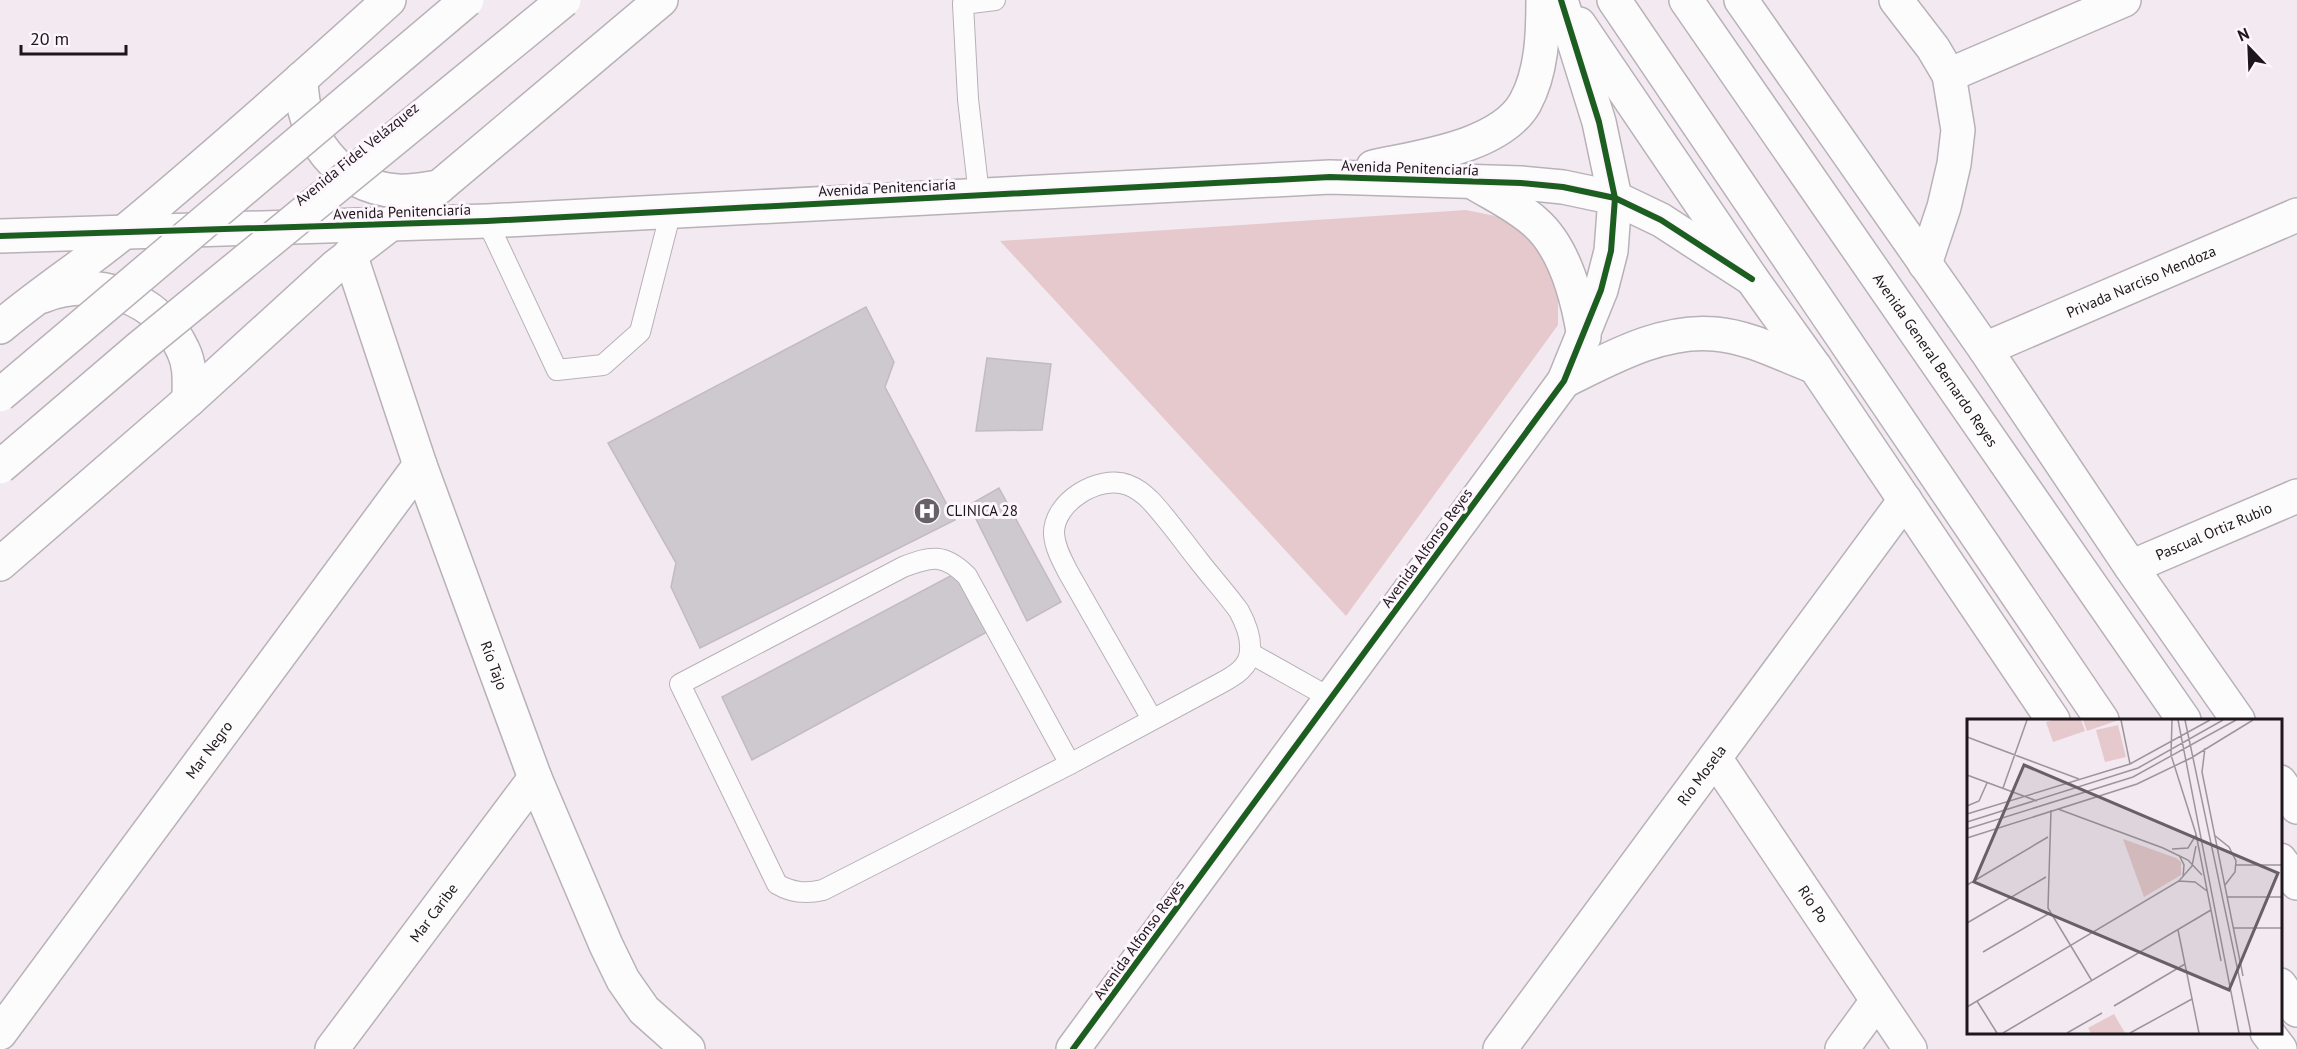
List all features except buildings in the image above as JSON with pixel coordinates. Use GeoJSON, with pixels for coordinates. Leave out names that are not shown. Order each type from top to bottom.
{"type":"FeatureCollection","features":[{"type":"Feature","properties":{"kind":"main road"},"geometry":{"type":"LineString","coordinates":[[0,327],[32,300],[122,233],[389,0]]}},
{"type":"Feature","properties":{"kind":"main road"},"geometry":{"type":"LineString","coordinates":[[0,396],[467,0]]}},
{"type":"Feature","properties":{"kind":"main road","name":"Avenida Fidel Velázquez"},"geometry":{"type":"LineString","coordinates":[[0,467],[139,348],[564,0]]}},
{"type":"Feature","properties":{"kind":"main road"},"geometry":{"type":"LineString","coordinates":[[0,564],[189,400],[350,254],[393,224],[439,187],[661,0]]}},
{"type":"Feature","properties":{"kind":"main road","name":"Avenida Penitenciaría"},"geometry":{"type":"LineString","coordinates":[[1330,177],[1460,146],[1496,130],[1514,117],[1525,103],[1538,68],[1543,0]]}},
{"type":"Feature","properties":{"kind":"main road"},"geometry":{"type":"LineString","coordinates":[[1562,0],[1752,279],[1815,367],[2052,719]]}},
{"type":"Feature","properties":{"kind":"main road","name":"Avenida Alfonso Reyes"},"geometry":{"type":"LineString","coordinates":[[1073,1049],[1564,381],[1584,337],[1601,290],[1611,251],[1615,198],[1599,122],[1562,0]]}},
{"type":"Feature","properties":{"kind":"main road"},"geometry":{"type":"LineString","coordinates":[[1614,0],[2101,719]]}},
{"type":"Feature","properties":{"kind":"main road","name":"Avenida General Bernardo Reyes"},"geometry":{"type":"LineString","coordinates":[[1686,0],[2183,719]]}},
{"type":"Feature","properties":{"kind":"main road"},"geometry":{"type":"LineString","coordinates":[[1741,0],[1985,349],[2131,567],[2237,719]]}},
{"type":"Feature","properties":{"kind":"main road"},"geometry":{"type":"LineString","coordinates":[[1896,0],[1933,48],[1949,75],[1958,130],[1944,207],[1925,264]]}},
{"type":"Feature","properties":{"kind":"main road"},"geometry":{"type":"LineString","coordinates":[[1949,75],[2124,0]]}},
{"type":"Feature","properties":{"kind":"main road"},"geometry":{"type":"LineString","coordinates":[[301,79],[303,106],[311,132],[332,161],[346,172],[378,188],[396,191],[439,187]]}},
{"type":"Feature","properties":{"kind":"main road","name":"Avenida Penitenciaría"},"geometry":{"type":"LineString","coordinates":[[0,236],[487,221],[1330,177],[1563,187],[1615,198],[1671,226],[1752,279]]}},
{"type":"Feature","properties":{"kind":"main road"},"geometry":{"type":"LineString","coordinates":[[1474,183],[1518,208],[1537,224],[1551,241],[1574,288],[1584,337]]}},
{"type":"Feature","properties":{"kind":"main road","name":"Privada Narciso Mendoza"},"geometry":{"type":"LineString","coordinates":[[1985,349],[2297,215]]}},
{"type":"Feature","properties":{"kind":"main road","name":"Río Tajo"},"geometry":{"type":"LineString","coordinates":[[350,254],[420,465],[535,778],[623,980],[644,1010],[680,1047]]}},
{"type":"Feature","properties":{"kind":"main road"},"geometry":{"type":"LineString","coordinates":[[32,300],[56,291],[81,287],[106,289],[130,297],[152,310],[170,328],[183,350],[189,369],[189,400]]}},
{"type":"Feature","properties":{"kind":"main road","name":"Avenida Alfonso Reyes"},"geometry":{"type":"LineString","coordinates":[[1564,381],[1611,357],[1652,341],[1688,334],[1716,334],[1749,341],[1815,367]]}},
{"type":"Feature","properties":{"kind":"main road","name":"Mar Negro"},"geometry":{"type":"LineString","coordinates":[[0,1033],[420,465]]}},
{"type":"Feature","properties":{"kind":"main road","name":"Pascual Ortiz Rubio"},"geometry":{"type":"LineString","coordinates":[[2131,567],[2297,495]]}},
{"type":"Feature","properties":{"kind":"main road","name":"Río Mosela"},"geometry":{"type":"LineString","coordinates":[[1500,1049],[1905,500]]}},
{"type":"Feature","properties":{"kind":"main road","name":"Río Po"},"geometry":{"type":"LineString","coordinates":[[1715,758],[1910,1049]]}},
{"type":"Feature","properties":{"kind":"main road","name":"Mar Caribe"},"geometry":{"type":"LineString","coordinates":[[332,1049],[535,778]]}},
{"type":"Feature","properties":{"kind":"main road"},"geometry":{"type":"LineString","coordinates":[[2282,785],[2297,807]]}},
{"type":"Feature","properties":{"kind":"main road"},"geometry":{"type":"LineString","coordinates":[[2282,863],[2297,883]]}},
{"type":"Feature","properties":{"kind":"main road"},"geometry":{"type":"LineString","coordinates":[[2282,988],[2297,1010]]}},
{"type":"Feature","properties":{"kind":"main road"},"geometry":{"type":"LineString","coordinates":[[1842,1049],[1877,1001]]}},
{"type":"Feature","properties":{"kind":"main road"},"geometry":{"type":"LineString","coordinates":[[2269,1034],[2280,1049]]}},
{"type":"Feature","properties":{"kind":"lane"},"geometry":{"type":"LineString","coordinates":[[979,195],[968,99],[965,2],[995,0]]}},
{"type":"Feature","properties":{"kind":"lane"},"geometry":{"type":"LineString","coordinates":[[487,221],[557,370],[603,365],[640,332],[671,212]]}},
{"type":"Feature","properties":{"kind":"lane"},"geometry":{"type":"LineString","coordinates":[[1070,764],[967,576],[956,565],[942,559],[925,559],[903,567],[680,684],[771,876],[777,884],[787,890],[810,893],[823,890],[1070,764],[1234,676],[1244,668],[1250,653],[1249,638],[1239,612],[1150,500],[1128,484],[1112,482],[1080,493],[1064,506],[1056,520],[1054,533],[1056,548],[1152,719]]}},
{"type":"Feature","properties":{"kind":"lane"},"geometry":{"type":"LineString","coordinates":[[1250,653],[1332,699]]}},
{"type":"Feature","properties":{"kind":"shaded area"},"geometry":{"type":"Polygon","coordinates":[[[1466,210],[1500,217],[1522,230],[1540,251],[1558,283],[1558,325],[1346,616],[1000,241],[1466,210]]]}},
{"type":"Feature","properties":{"kind":"cycle path"},"geometry":{"type":"LineString","coordinates":[[1073,1049],[1564,381],[1601,290],[1611,251],[1615,198],[1599,122],[1561,0]]}},
{"type":"Feature","properties":{"kind":"cycle path"},"geometry":{"type":"LineString","coordinates":[[0,236],[487,221],[1330,177],[1521,183],[1563,187],[1615,198],[1661,220],[1752,279]]}},
{"type":"Feature","properties":{"kind":"place","name":"CLINICA 28"},"geometry":{"type":"Point","coordinates":[927,511]}}]}
